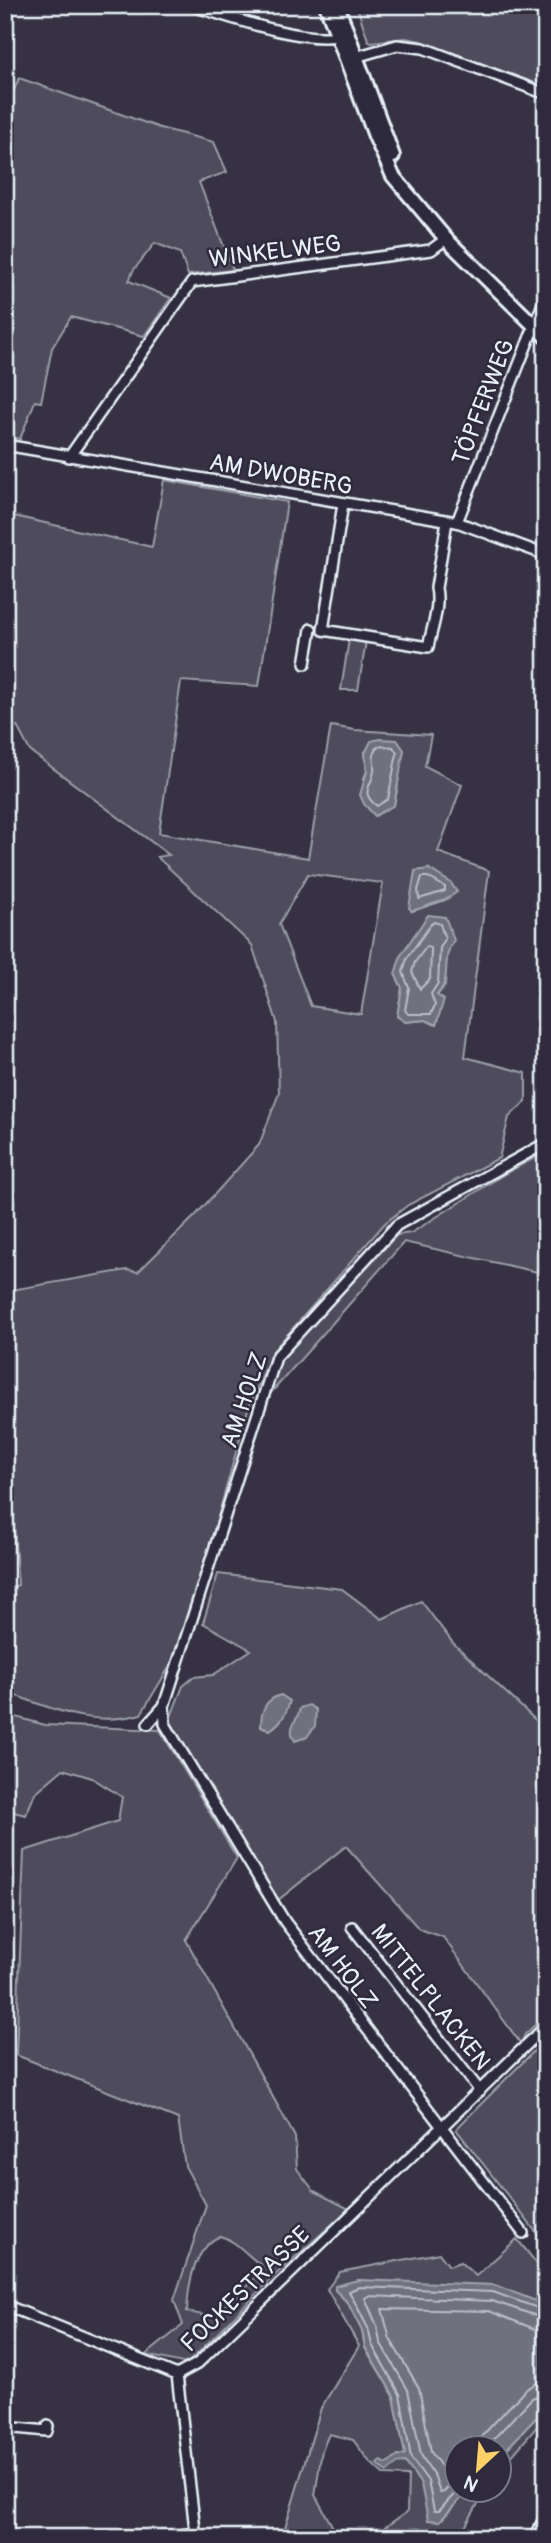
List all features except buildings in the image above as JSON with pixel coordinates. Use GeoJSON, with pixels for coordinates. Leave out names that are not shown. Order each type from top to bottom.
{"type":"FeatureCollection","features":[{"type":"Feature","properties":{"kind":"street"},"geometry":{"type":"LineString","coordinates":[[190,5],[285,31],[328,38],[343,35]]}},
{"type":"Feature","properties":{"kind":"street"},"geometry":{"type":"LineString","coordinates":[[326,5],[343,35],[375,136],[393,176],[446,239],[546,337]]}},
{"type":"Feature","properties":{"kind":"street"},"geometry":{"type":"LineString","coordinates":[[337,5],[343,35]]}},
{"type":"Feature","properties":{"kind":"street"},"geometry":{"type":"LineString","coordinates":[[352,59],[397,45],[424,48],[546,94]]}},
{"type":"Feature","properties":{"kind":"street","name":"WINKELWEG"},"geometry":{"type":"LineString","coordinates":[[69,457],[192,282],[430,250],[446,239]]}},
{"type":"Feature","properties":{"kind":"street","name":"TÖPFERWEG"},"geometry":{"type":"LineString","coordinates":[[323,630],[428,647],[435,620],[438,597],[436,588],[452,521],[546,296]]}},
{"type":"Feature","properties":{"kind":"street","name":"AM DWOBERG"},"geometry":{"type":"LineString","coordinates":[[5,445],[452,521],[546,555]]}},
{"type":"Feature","properties":{"kind":"street"},"geometry":{"type":"LineString","coordinates":[[305,664],[309,628],[323,630],[343,504]]}},
{"type":"Feature","properties":{"kind":"street","name":"AM HOLZ"},"geometry":{"type":"LineString","coordinates":[[523,2233],[285,1922],[165,1724],[164,1706],[276,1357],[397,1225],[546,1143]]}},
{"type":"Feature","properties":{"kind":"street","name":"AM HOLZ"},"geometry":{"type":"LineString","coordinates":[[148,1724],[164,1706]]}},
{"type":"Feature","properties":{"kind":"street","name":"MITTELPLACKEN"},"geometry":{"type":"LineString","coordinates":[[352,1927],[480,2091]]}},
{"type":"Feature","properties":{"kind":"street","name":"FOCKESTRASSE"},"geometry":{"type":"LineString","coordinates":[[5,2305],[177,2375],[197,2364],[546,2026]]}},
{"type":"Feature","properties":{"kind":"street"},"geometry":{"type":"LineString","coordinates":[[159,2538],[196,2535],[177,2375]]}},
{"type":"Feature","properties":{"kind":"street"},"geometry":{"type":"LineString","coordinates":[[5,2427],[47,2431],[48,2426]]}},
{"type":"Feature","properties":{"kind":"street"},"geometry":{"type":"LineString","coordinates":[[535,2538],[546,2514]]}},
{"type":"Feature","properties":{"kind":"shaded area"},"geometry":{"type":"Polygon","coordinates":[[[354,5],[546,5],[546,87],[421,41],[405,38],[371,42],[354,5]]]}},
{"type":"Feature","properties":{"kind":"shaded area"},"geometry":{"type":"Polygon","coordinates":[[[19,78],[160,128],[214,142],[227,172],[199,182],[233,270],[188,275],[180,253],[155,243],[133,271],[129,281],[171,298],[144,336],[71,317],[52,348],[41,402],[35,401],[20,439],[5,436],[5,111],[19,78]]]}},
{"type":"Feature","properties":{"kind":"shaded area"},"geometry":{"type":"Polygon","coordinates":[[[164,480],[287,502],[259,686],[181,681],[159,833],[308,858],[331,726],[431,735],[425,766],[462,785],[438,852],[489,871],[465,1057],[526,1073],[526,1101],[509,1117],[499,1158],[408,1205],[385,1223],[273,1351],[248,1409],[182,1646],[141,1714],[105,1719],[55,1710],[5,1692],[5,1591],[18,1585],[10,1479],[5,1477],[5,1291],[127,1270],[138,1272],[195,1216],[259,1145],[279,1093],[277,1022],[252,945],[157,857],[169,855],[30,751],[17,726],[5,723],[5,514],[152,547],[164,480]],[[365,753],[367,771],[363,780],[394,805],[398,786],[365,753]],[[429,869],[412,911],[445,900],[429,869]],[[308,874],[279,924],[311,1006],[361,1014],[383,883],[308,874]],[[447,949],[402,988],[397,1016],[405,1022],[425,1020],[437,995],[445,986],[447,949]]]}},
{"type":"Feature","properties":{"kind":"shaded area"},"geometry":{"type":"Polygon","coordinates":[[[349,639],[366,641],[358,690],[341,690],[349,639]]]}},
{"type":"Feature","properties":{"kind":"shaded area"},"geometry":{"type":"Polygon","coordinates":[[[546,1152],[546,1274],[404,1242],[270,1394],[280,1359],[397,1235],[411,1233],[506,1173],[546,1152]]]}},
{"type":"Feature","properties":{"kind":"shaded area"},"geometry":{"type":"Polygon","coordinates":[[[218,1574],[342,1589],[382,1619],[421,1601],[453,1643],[546,1730],[546,2015],[525,2034],[521,2044],[443,1937],[419,1929],[346,1846],[277,1901],[168,1724],[183,1686],[194,1677],[213,1675],[251,1650],[203,1623],[218,1574]]]}},
{"type":"Feature","properties":{"kind":"shaded area"},"geometry":{"type":"Polygon","coordinates":[[[5,1714],[45,1725],[160,1730],[237,1858],[186,1940],[295,2137],[297,2169],[314,2191],[349,2209],[271,2279],[187,2364],[146,2355],[183,2325],[174,2300],[206,2205],[185,2166],[178,2119],[16,2055],[24,1851],[118,1821],[122,1797],[92,1778],[63,1769],[35,1793],[26,1815],[5,1810],[5,1714]],[[220,2236],[211,2242],[198,2258],[191,2279],[187,2312],[209,2316],[240,2294],[258,2272],[261,2265],[220,2236]]]}},
{"type":"Feature","properties":{"kind":"shaded area"},"geometry":{"type":"Polygon","coordinates":[[[546,2039],[546,2245],[456,2129],[546,2039]]]}},
{"type":"Feature","properties":{"kind":"shaded area"},"geometry":{"type":"Polygon","coordinates":[[[517,2239],[546,2275],[546,2305],[358,2280],[335,2287],[348,2303],[362,2331],[365,2348],[394,2396],[405,2455],[396,2457],[387,2464],[387,2472],[405,2461],[421,2484],[440,2521],[456,2504],[478,2504],[459,2538],[282,2538],[321,2408],[359,2346],[327,2289],[340,2272],[439,2253],[449,2266],[460,2262],[476,2276],[517,2239]],[[329,2434],[322,2450],[315,2495],[336,2533],[376,2533],[407,2512],[408,2476],[384,2475],[353,2440],[329,2434]]]}},
{"type":"Feature","properties":{"kind":"shaded area"},"geometry":{"type":"Polygon","coordinates":[[[546,2407],[546,2416],[512,2456],[512,2443],[546,2407]]]}},
{"type":"Feature","properties":{"kind":"water"},"geometry":{"type":"Polygon","coordinates":[[[397,740],[404,750],[394,805],[375,816],[360,795],[367,771],[365,753],[371,741],[397,740]]]}},
{"type":"Feature","properties":{"kind":"water"},"geometry":{"type":"Polygon","coordinates":[[[429,869],[451,883],[457,892],[445,900],[412,911],[409,908],[415,871],[429,869]]]}},
{"type":"Feature","properties":{"kind":"water"},"geometry":{"type":"Polygon","coordinates":[[[428,915],[445,917],[454,940],[448,954],[442,988],[437,995],[444,1000],[436,1025],[425,1020],[405,1022],[397,1016],[402,988],[395,974],[401,955],[428,915]]]}},
{"type":"Feature","properties":{"kind":"water"},"geometry":{"type":"Polygon","coordinates":[[[281,1695],[290,1701],[283,1717],[270,1730],[261,1726],[265,1706],[271,1699],[281,1695]]]}},
{"type":"Feature","properties":{"kind":"water"},"geometry":{"type":"Polygon","coordinates":[[[309,1705],[316,1710],[315,1726],[307,1737],[295,1741],[293,1724],[300,1708],[309,1705]]]}},
{"type":"Feature","properties":{"kind":"water"},"geometry":{"type":"Polygon","coordinates":[[[358,2280],[495,2285],[546,2305],[546,2407],[512,2443],[512,2434],[442,2434],[442,2504],[456,2504],[440,2521],[428,2520],[421,2484],[405,2462],[398,2463],[387,2472],[377,2464],[381,2461],[387,2464],[405,2454],[394,2396],[365,2347],[362,2331],[348,2303],[335,2290],[335,2286],[358,2280]]]}}]}
